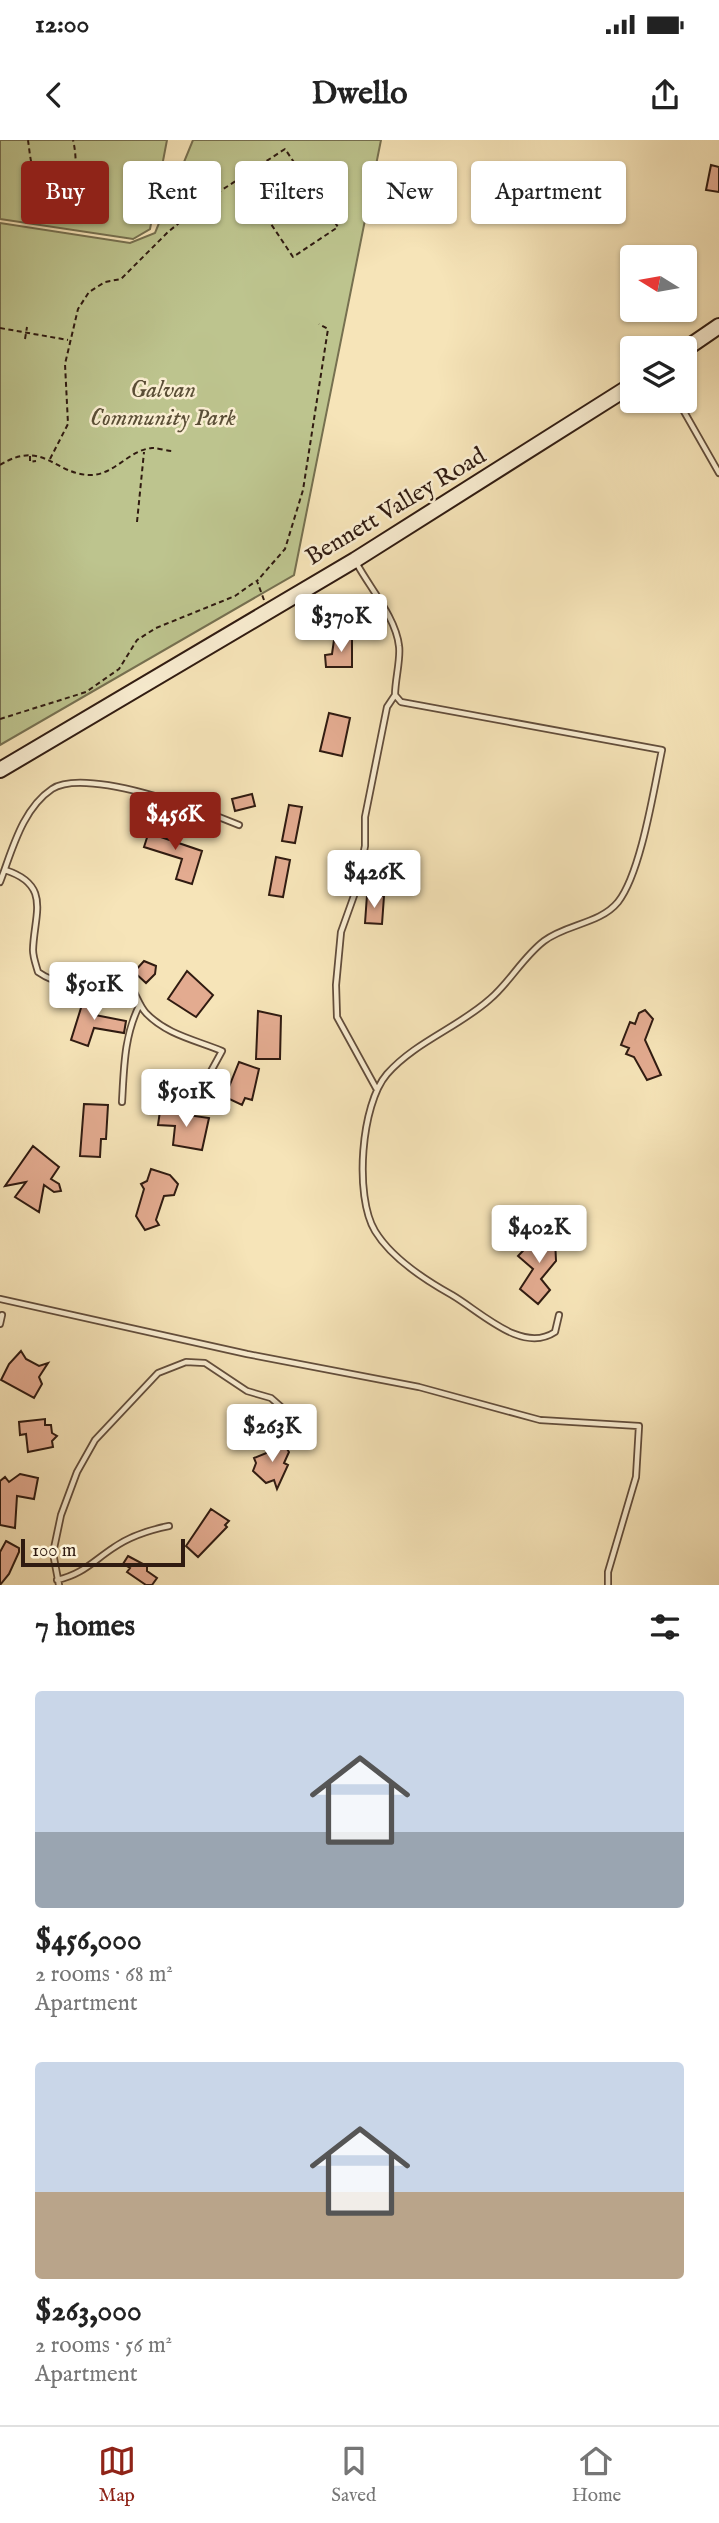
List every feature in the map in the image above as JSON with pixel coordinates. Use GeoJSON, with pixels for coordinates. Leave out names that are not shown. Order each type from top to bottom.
{"type":"FeatureCollection","features":[{"type":"Feature","properties":{"kind":"street"},"geometry":{"type":"LineString","coordinates":[[697,341],[719,326]]}},
{"type":"Feature","properties":{"kind":"street","name":"Bennett Valley Road"},"geometry":{"type":"LineString","coordinates":[[0,770],[355,560],[620,393]]}},
{"type":"Feature","properties":{"kind":"lane"},"geometry":{"type":"LineString","coordinates":[[685,413],[719,473]]}},
{"type":"Feature","properties":{"kind":"lane"},"geometry":{"type":"LineString","coordinates":[[355,560],[396,632],[400,649],[395,695],[387,708],[365,817],[365,846],[341,932],[336,985],[337,1017],[376,1088]]}},
{"type":"Feature","properties":{"kind":"lane"},"geometry":{"type":"LineString","coordinates":[[395,695],[401,702],[662,750],[635,863],[626,891],[616,905],[601,916],[562,930],[543,941],[488,1002],[418,1048],[389,1071],[376,1088],[368,1115],[364,1159],[367,1208],[375,1231],[418,1275],[513,1334],[534,1340],[545,1339],[555,1332],[559,1315]]}},
{"type":"Feature","properties":{"kind":"lane"},"geometry":{"type":"LineString","coordinates":[[0,882],[16,840],[38,802],[50,790],[66,783],[99,784],[183,803],[239,825]]}},
{"type":"Feature","properties":{"kind":"lane"},"geometry":{"type":"LineString","coordinates":[[5,870],[29,884],[38,898],[33,952],[38,972],[63,985],[106,976],[129,984],[144,1012],[182,1038],[222,1051],[204,1084],[212,1097],[222,1101]]}},
{"type":"Feature","properties":{"kind":"lane"},"geometry":{"type":"LineString","coordinates":[[122,1102],[126,1046],[131,1023],[141,1003]]}},
{"type":"Feature","properties":{"kind":"lane"},"geometry":{"type":"LineString","coordinates":[[0,1300],[247,1354],[419,1387],[540,1420],[639,1426],[636,1477],[608,1572],[608,1585]]}},
{"type":"Feature","properties":{"kind":"lane"},"geometry":{"type":"LineString","coordinates":[[0,1324],[2,1315]]}},
{"type":"Feature","properties":{"kind":"lane"},"geometry":{"type":"LineString","coordinates":[[169,1526],[145,1531],[115,1546],[78,1575],[58,1582],[53,1553],[61,1515],[77,1472],[95,1440],[158,1373],[186,1362],[205,1363],[247,1391],[271,1398],[296,1420]]}},
{"type":"Feature","properties":{"kind":"path"},"geometry":{"type":"LineString","coordinates":[[28,140],[33,173],[41,187],[57,198],[62,198],[73,190],[77,158],[73,140]]}},
{"type":"Feature","properties":{"kind":"path"},"geometry":{"type":"LineString","coordinates":[[285,149],[338,227],[293,257],[241,179],[285,149]]}},
{"type":"Feature","properties":{"kind":"path"},"geometry":{"type":"LineString","coordinates":[[50,459],[68,425],[65,386],[70,341],[78,309],[89,292],[105,282],[121,279],[167,232],[211,197],[235,183]]}},
{"type":"Feature","properties":{"kind":"path"},"geometry":{"type":"LineString","coordinates":[[0,719],[86,692],[119,669],[137,640],[156,628],[235,596],[257,580],[285,549],[303,490],[328,329],[320,324]]}},
{"type":"Feature","properties":{"kind":"path"},"geometry":{"type":"LineString","coordinates":[[25,339],[27,327]]}},
{"type":"Feature","properties":{"kind":"path"},"geometry":{"type":"LineString","coordinates":[[0,328],[70,341]]}},
{"type":"Feature","properties":{"kind":"path"},"geometry":{"type":"LineString","coordinates":[[0,465],[11,458],[30,455],[50,459],[78,474],[92,475],[115,467],[151,448],[173,452]]}},
{"type":"Feature","properties":{"kind":"path"},"geometry":{"type":"LineString","coordinates":[[137,522],[144,451]]}},
{"type":"Feature","properties":{"kind":"path"},"geometry":{"type":"LineString","coordinates":[[30,455],[30,461],[36,461]]}},
{"type":"Feature","properties":{"kind":"path"},"geometry":{"type":"LineString","coordinates":[[257,580],[269,611]]}},
{"type":"Feature","properties":{"kind":"green space"},"geometry":{"type":"Polygon","coordinates":[[[0,140],[167,140],[163,161],[123,161],[123,224],[151,224],[150,229],[133,239],[33,224],[109,224],[109,161],[21,161],[21,222],[0,219],[0,140]]]}},
{"type":"Feature","properties":{"kind":"green space","name":"Galvan Community Park"},"geometry":{"type":"Polygon","coordinates":[[[193,140],[381,140],[377,161],[362,161],[362,224],[364,224],[294,575],[0,745],[0,223],[130,243],[155,233],[159,224],[221,224],[221,161],[184,161],[193,140]]]}},
{"type":"Feature","properties":{"kind":"building"},"geometry":{"type":"Polygon","coordinates":[[[711,165],[719,167],[719,192],[706,190],[711,165]]]}},
{"type":"Feature","properties":{"kind":"building"},"geometry":{"type":"Polygon","coordinates":[[[352,638],[352,667],[326,667],[325,655],[332,654],[334,640],[352,638]]]}},
{"type":"Feature","properties":{"kind":"building"},"geometry":{"type":"Polygon","coordinates":[[[329,713],[350,718],[342,756],[320,751],[329,713]]]}},
{"type":"Feature","properties":{"kind":"building"},"geometry":{"type":"Polygon","coordinates":[[[252,794],[255,806],[235,811],[232,799],[252,794]]]}},
{"type":"Feature","properties":{"kind":"building"},"geometry":{"type":"Polygon","coordinates":[[[289,805],[302,807],[295,843],[282,841],[289,805]]]}},
{"type":"Feature","properties":{"kind":"building"},"geometry":{"type":"Polygon","coordinates":[[[153,819],[162,822],[158,836],[202,851],[192,884],[176,879],[182,859],[144,847],[153,819]]]}},
{"type":"Feature","properties":{"kind":"building"},"geometry":{"type":"Polygon","coordinates":[[[276,857],[290,860],[283,897],[269,895],[276,857]]]}},
{"type":"Feature","properties":{"kind":"building"},"geometry":{"type":"Polygon","coordinates":[[[392,866],[408,867],[407,892],[391,892],[392,866]]]}},
{"type":"Feature","properties":{"kind":"building"},"geometry":{"type":"Polygon","coordinates":[[[367,895],[384,896],[382,924],[365,923],[367,895]]]}},
{"type":"Feature","properties":{"kind":"building"},"geometry":{"type":"Polygon","coordinates":[[[144,961],[156,966],[155,974],[146,983],[134,972],[144,961]]]}},
{"type":"Feature","properties":{"kind":"building"},"geometry":{"type":"Polygon","coordinates":[[[187,971],[213,995],[196,1017],[168,999],[187,971]]]}},
{"type":"Feature","properties":{"kind":"building"},"geometry":{"type":"Polygon","coordinates":[[[85,995],[100,1000],[95,1015],[126,1021],[124,1033],[94,1028],[88,1046],[71,1040],[85,995]]]}},
{"type":"Feature","properties":{"kind":"building"},"geometry":{"type":"Polygon","coordinates":[[[645,1010],[653,1019],[645,1040],[661,1075],[647,1080],[634,1057],[626,1054],[629,1048],[621,1045],[630,1022],[635,1024],[639,1013],[645,1010]]]}},
{"type":"Feature","properties":{"kind":"building"},"geometry":{"type":"Polygon","coordinates":[[[258,1011],[281,1016],[280,1059],[256,1059],[258,1011]]]}},
{"type":"Feature","properties":{"kind":"building"},"geometry":{"type":"Polygon","coordinates":[[[239,1062],[259,1069],[252,1100],[245,1098],[242,1105],[225,1097],[239,1062]]]}},
{"type":"Feature","properties":{"kind":"building"},"geometry":{"type":"Polygon","coordinates":[[[84,1104],[108,1105],[106,1139],[101,1139],[100,1157],[80,1156],[84,1104]]]}},
{"type":"Feature","properties":{"kind":"building"},"geometry":{"type":"Polygon","coordinates":[[[160,1111],[209,1118],[202,1150],[173,1145],[175,1126],[158,1125],[160,1111]]]}},
{"type":"Feature","properties":{"kind":"building"},"geometry":{"type":"Polygon","coordinates":[[[33,1146],[59,1167],[51,1179],[59,1184],[61,1191],[54,1192],[44,1185],[39,1212],[15,1197],[26,1182],[5,1186],[33,1146]]]}},
{"type":"Feature","properties":{"kind":"building"},"geometry":{"type":"Polygon","coordinates":[[[151,1169],[170,1175],[178,1184],[174,1195],[164,1196],[156,1220],[159,1225],[145,1230],[136,1216],[144,1189],[141,1184],[147,1181],[151,1169]]]}},
{"type":"Feature","properties":{"kind":"building"},"geometry":{"type":"Polygon","coordinates":[[[544,1229],[555,1239],[556,1261],[541,1279],[550,1290],[538,1304],[520,1289],[533,1269],[518,1256],[544,1229]]]}},
{"type":"Feature","properties":{"kind":"building"},"geometry":{"type":"Polygon","coordinates":[[[21,1351],[26,1359],[39,1366],[48,1363],[39,1377],[42,1384],[34,1398],[1,1380],[9,1364],[21,1351]]]}},
{"type":"Feature","properties":{"kind":"building"},"geometry":{"type":"Polygon","coordinates":[[[45,1419],[45,1425],[51,1425],[52,1433],[57,1436],[52,1441],[53,1447],[28,1452],[26,1434],[20,1435],[19,1422],[45,1419]]]}},
{"type":"Feature","properties":{"kind":"building"},"geometry":{"type":"Polygon","coordinates":[[[283,1443],[289,1452],[284,1463],[288,1465],[277,1489],[274,1480],[266,1483],[253,1471],[256,1463],[254,1458],[269,1452],[273,1444],[283,1443]]]}},
{"type":"Feature","properties":{"kind":"building"},"geometry":{"type":"Polygon","coordinates":[[[20,1474],[38,1478],[34,1499],[17,1496],[15,1528],[0,1525],[0,1481],[5,1477],[9,1482],[20,1474]]]}},
{"type":"Feature","properties":{"kind":"building"},"geometry":{"type":"Polygon","coordinates":[[[211,1509],[229,1521],[225,1525],[227,1527],[198,1557],[186,1546],[211,1509]]]}},
{"type":"Feature","properties":{"kind":"building"},"geometry":{"type":"Polygon","coordinates":[[[6,1541],[19,1548],[19,1552],[9,1574],[0,1585],[0,1552],[6,1541]]]}},
{"type":"Feature","properties":{"kind":"building"},"geometry":{"type":"Polygon","coordinates":[[[128,1556],[147,1566],[147,1571],[157,1578],[152,1585],[146,1585],[127,1572],[130,1568],[123,1564],[128,1556]]]}}]}
